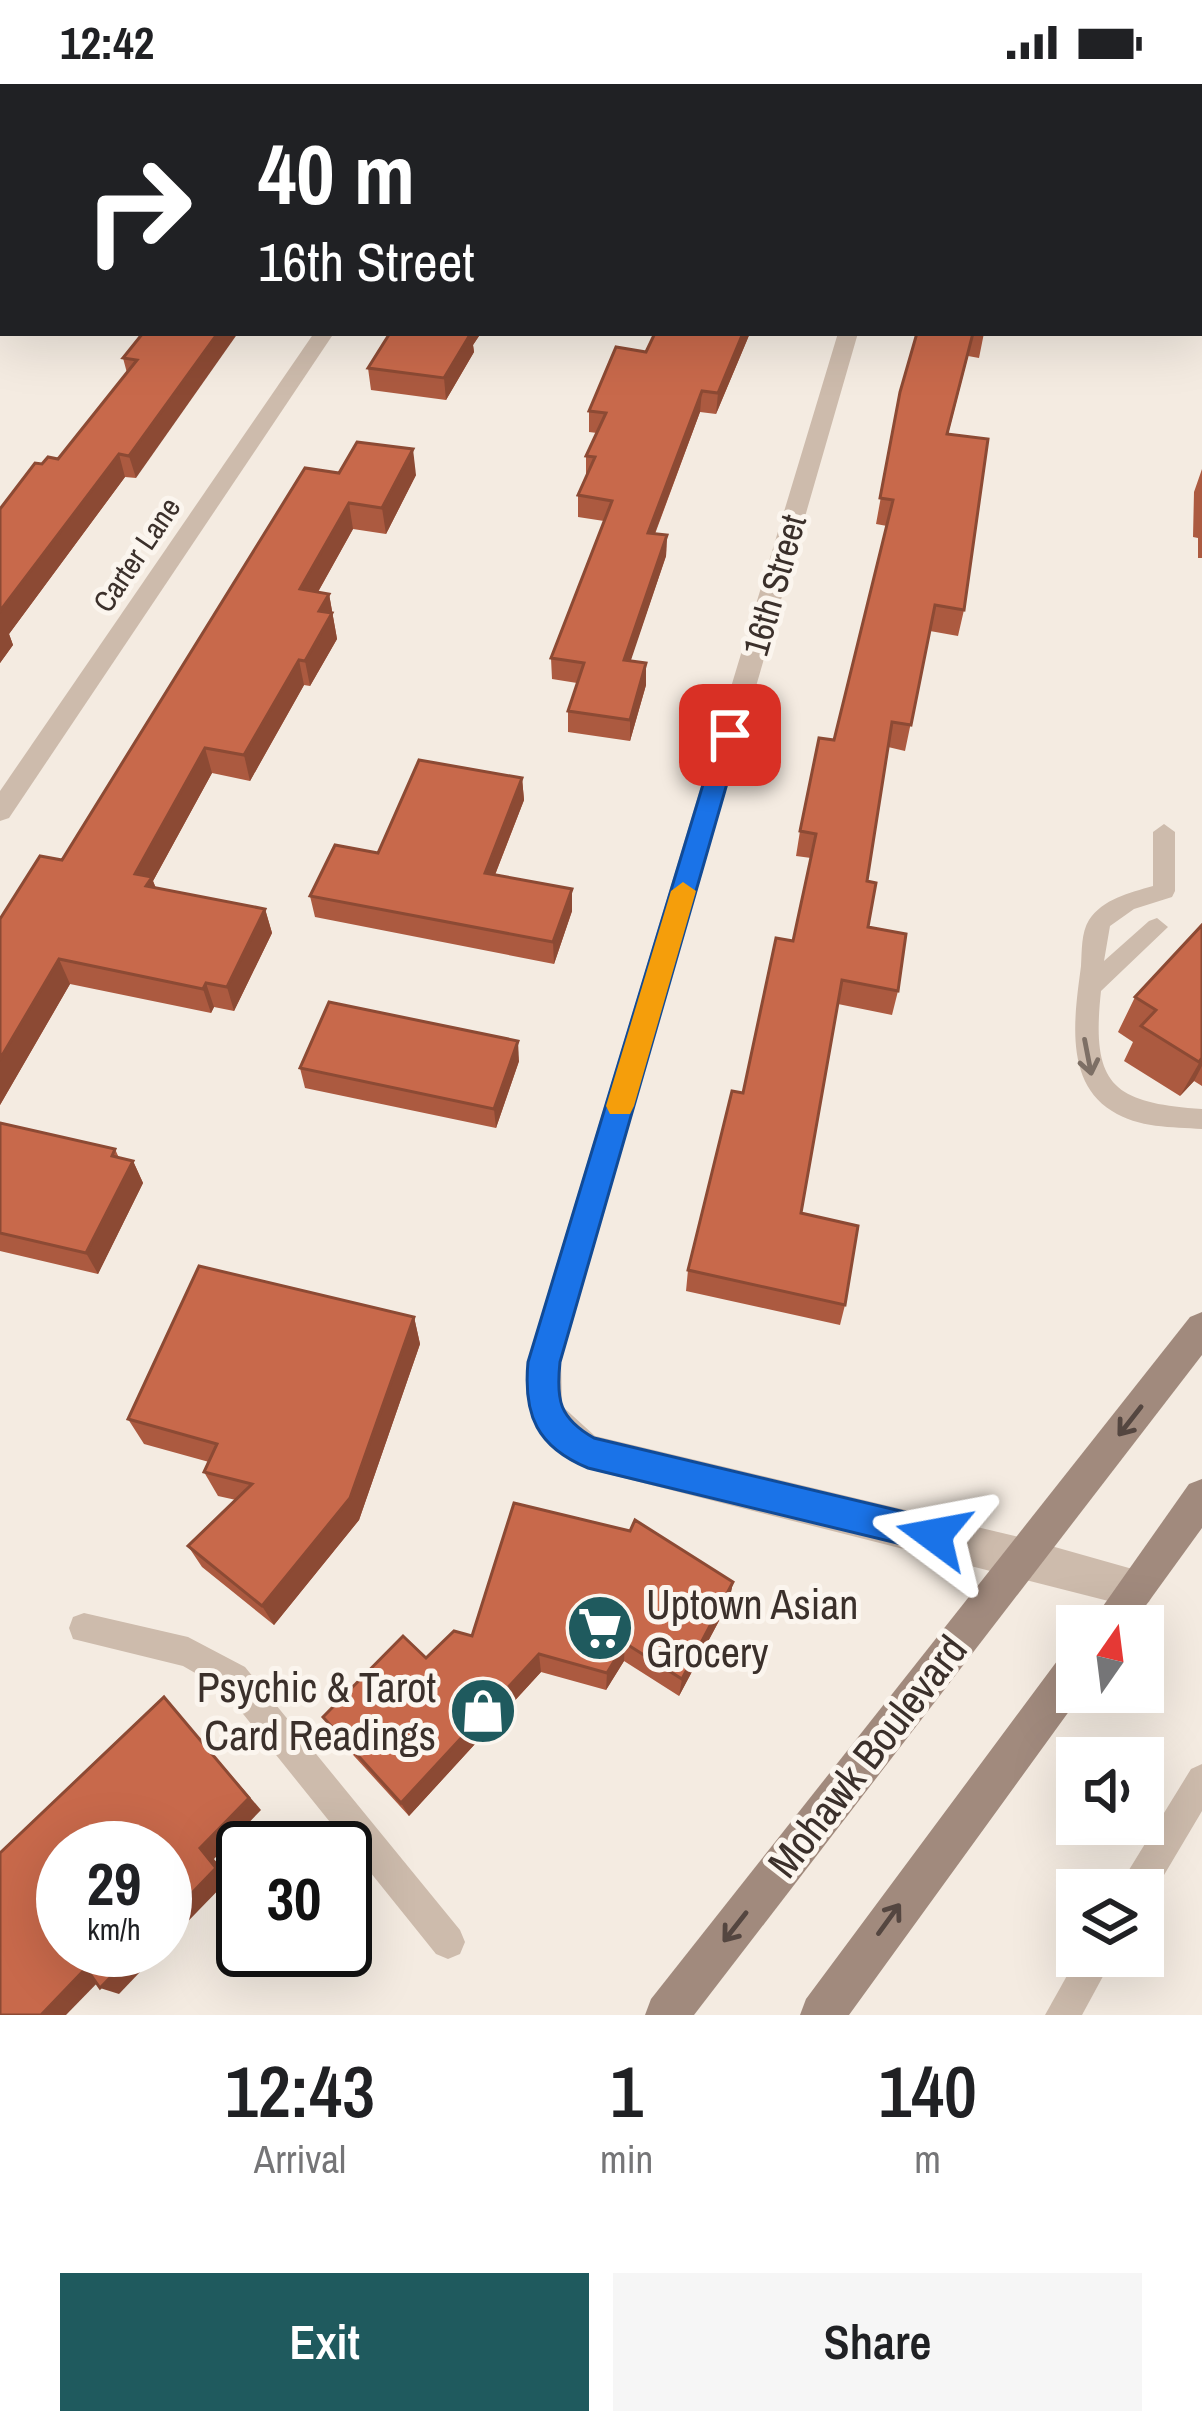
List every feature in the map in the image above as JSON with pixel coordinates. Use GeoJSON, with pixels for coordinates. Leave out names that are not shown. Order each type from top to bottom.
{"type":"FeatureCollection","features":[{"type":"Feature","properties":{"kind":"main road","name":"Mohawk Boulevard"},"geometry":{"type":"LineString","coordinates":[[667,2015],[1202,1328]]}},
{"type":"Feature","properties":{"kind":"main road"},"geometry":{"type":"LineString","coordinates":[[1124,1605],[1202,1497]]}},
{"type":"Feature","properties":{"kind":"main road"},"geometry":{"type":"LineString","coordinates":[[822,2015],[1056,1696]]}},
{"type":"Feature","properties":{"kind":"street","name":"Carter Lane"},"geometry":{"type":"LineString","coordinates":[[0,811],[322,336]]}},
{"type":"Feature","properties":{"kind":"street","name":"16th Street"},"geometry":{"type":"LineString","coordinates":[[847,336],[544,1362],[541,1395],[546,1418],[561,1436],[588,1452],[1023,1557],[1136,1589]]}},
{"type":"Feature","properties":{"kind":"lane"},"geometry":{"type":"LineString","coordinates":[[1164,832],[1165,891],[1122,904],[1104,915],[1096,928],[1084,1041],[1093,1080],[1114,1101],[1146,1114],[1202,1119]]}},
{"type":"Feature","properties":{"kind":"lane"},"geometry":{"type":"LineString","coordinates":[[1091,986],[1157,927]]}},
{"type":"Feature","properties":{"kind":"lane"},"geometry":{"type":"LineString","coordinates":[[84,1628],[188,1652],[234,1678],[448,1942]]}},
{"type":"Feature","properties":{"kind":"lane"},"geometry":{"type":"LineString","coordinates":[[1149,1869],[1202,1780]]}},
{"type":"Feature","properties":{"kind":"lane"},"geometry":{"type":"LineString","coordinates":[[1063,2015],[1085,1977]]}},
{"type":"Feature","properties":{"kind":"building"},"geometry":{"type":"Polygon","coordinates":[[[141,336],[216,336],[129,456],[119,454],[0,611],[0,509],[35,463],[42,464],[48,457],[58,459],[137,360],[123,358],[141,336]]]}},
{"type":"Feature","properties":{"kind":"building"},"geometry":{"type":"Polygon","coordinates":[[[388,336],[469,336],[444,378],[368,368],[388,336]]]}},
{"type":"Feature","properties":{"kind":"building"},"geometry":{"type":"Polygon","coordinates":[[[654,336],[742,336],[718,393],[702,391],[648,533],[667,535],[624,660],[646,663],[630,720],[568,711],[584,663],[551,658],[612,501],[578,495],[595,457],[586,456],[606,413],[589,411],[616,347],[646,352],[654,336]]]}},
{"type":"Feature","properties":{"kind":"building"},"geometry":{"type":"Polygon","coordinates":[[[916,336],[972,336],[947,434],[988,439],[964,610],[935,605],[911,725],[892,722],[867,881],[876,883],[868,927],[906,934],[898,991],[842,980],[801,1213],[858,1226],[845,1305],[688,1270],[732,1091],[743,1093],[776,938],[793,941],[816,834],[800,831],[819,738],[834,740],[893,500],[880,498],[916,336]]]}},
{"type":"Feature","properties":{"kind":"building"},"geometry":{"type":"Polygon","coordinates":[[[357,442],[413,449],[382,508],[349,503],[300,589],[329,594],[319,611],[332,613],[244,755],[205,748],[135,874],[152,877],[146,886],[265,909],[227,987],[206,983],[203,989],[59,959],[0,1059],[0,919],[40,856],[62,860],[305,468],[339,473],[357,442]]]}},
{"type":"Feature","properties":{"kind":"building"},"geometry":{"type":"Polygon","coordinates":[[[419,760],[522,778],[485,873],[572,889],[553,942],[310,896],[335,845],[378,853],[419,760]]]}},
{"type":"Feature","properties":{"kind":"building"},"geometry":{"type":"Polygon","coordinates":[[[1202,925],[1199,1062],[1141,1026],[1156,1010],[1135,997],[1202,925]]]}},
{"type":"Feature","properties":{"kind":"building"},"geometry":{"type":"Polygon","coordinates":[[[329,1002],[518,1041],[494,1109],[300,1068],[329,1002]]]}},
{"type":"Feature","properties":{"kind":"building"},"geometry":{"type":"Polygon","coordinates":[[[0,1123],[115,1149],[112,1156],[133,1161],[86,1253],[0,1233],[0,1123]]]}},
{"type":"Feature","properties":{"kind":"building"},"geometry":{"type":"Polygon","coordinates":[[[199,1266],[414,1317],[350,1498],[262,1606],[188,1546],[252,1484],[204,1472],[217,1444],[128,1419],[199,1266]]]}},
{"type":"Feature","properties":{"kind":"building"},"geometry":{"type":"Polygon","coordinates":[[[514,1503],[630,1531],[635,1520],[733,1582],[682,1679],[625,1643],[607,1673],[539,1654],[401,1803],[323,1717],[403,1636],[426,1658],[454,1631],[472,1636],[514,1503]]]}},
{"type":"Feature","properties":{"kind":"building"},"geometry":{"type":"Polygon","coordinates":[[[164,1697],[249,1798],[226,1821],[216,1821],[216,1832],[200,1848],[216,1868],[192,1893],[192,1821],[36,1821],[36,1977],[77,1977],[41,2015],[0,2015],[0,1853],[164,1697]]]}},
{"type":"Feature","properties":{"kind":"building"},"geometry":{"type":"Polygon","coordinates":[[[92,1977],[111,1977],[100,1988],[92,1977]]]}},
{"type":"Feature","properties":{"kind":"slow traffic"},"geometry":{"type":"LineString","coordinates":[[620,1106],[683,891]]}},
{"type":"Feature","properties":{"kind":"place","name":"Uptown Asian Grocery"},"geometry":{"type":"Point","coordinates":[600,1628]}},
{"type":"Feature","properties":{"kind":"place","name":"Psychic & Tarot Card Readings"},"geometry":{"type":"Point","coordinates":[483,1711]}},
{"type":"Feature","properties":{"kind":"route"},"geometry":{"type":"LineString","coordinates":[[730,735],[544,1362],[541,1395],[546,1418],[561,1436],[588,1452],[934,1535]]}}]}
